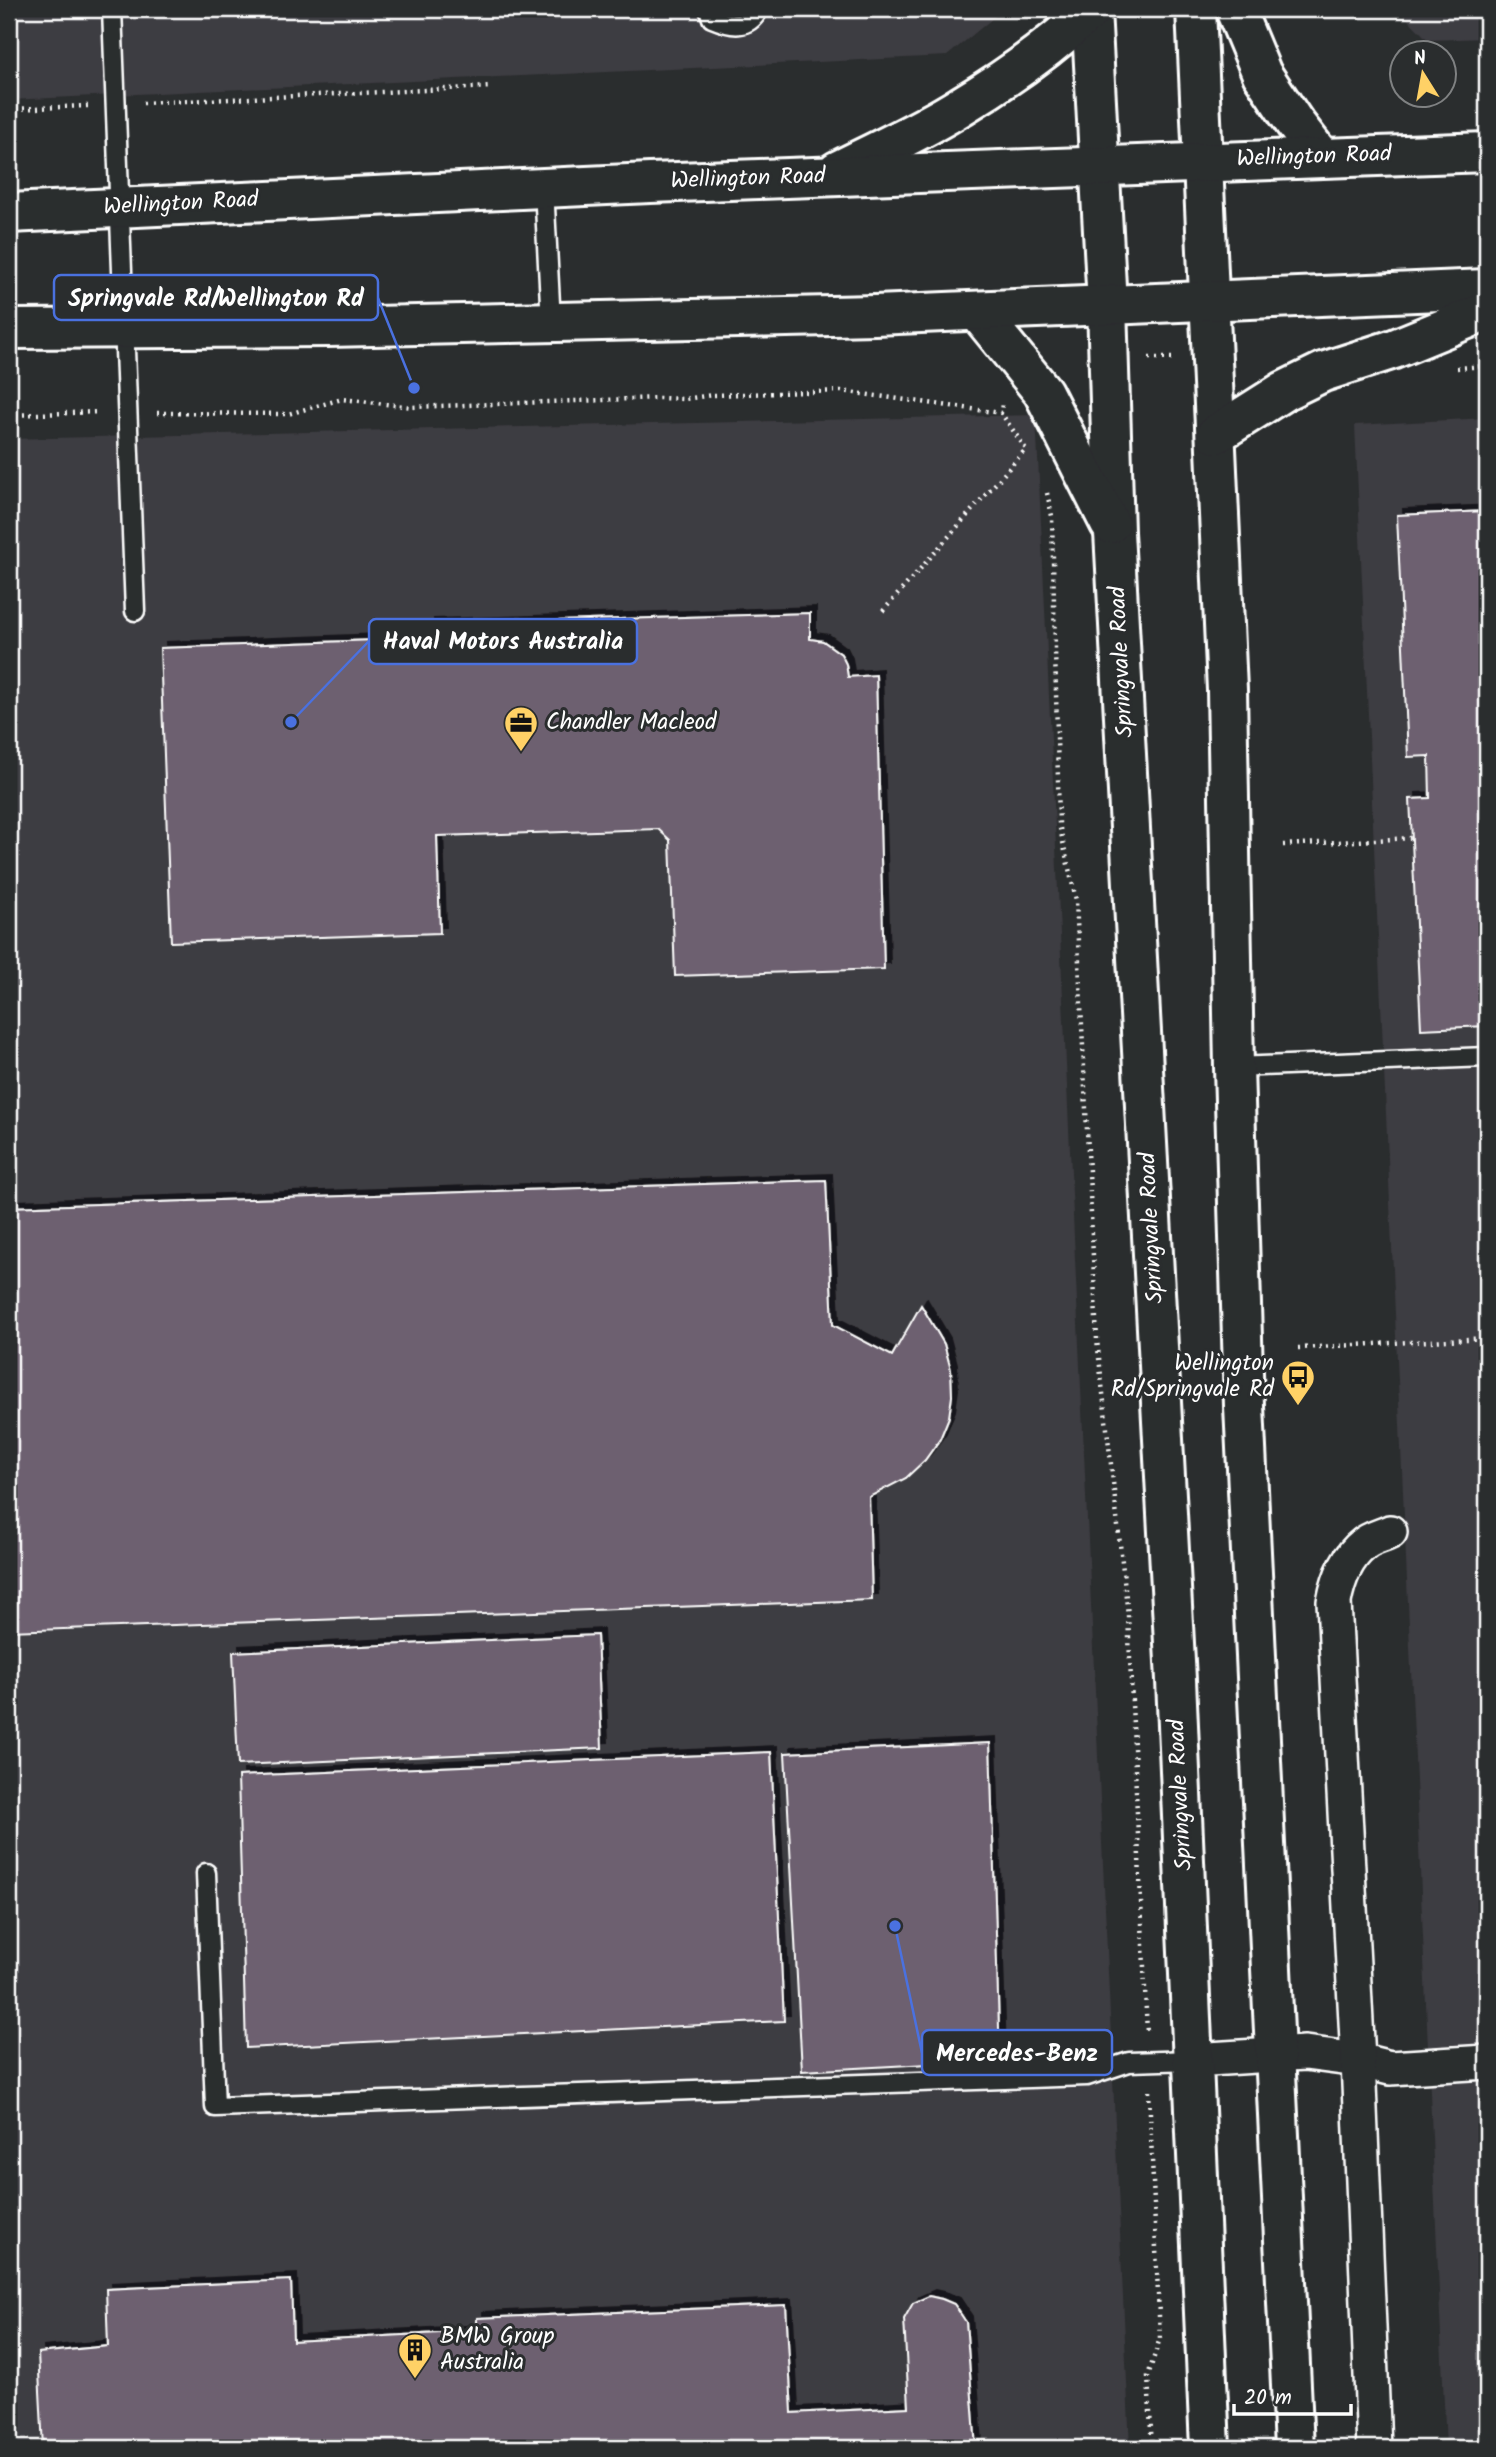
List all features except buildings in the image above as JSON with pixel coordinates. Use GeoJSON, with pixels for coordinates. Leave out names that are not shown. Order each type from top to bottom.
{"type":"FeatureCollection","features":[{"type":"Feature","properties":{"kind":"highway"},"geometry":{"type":"LineString","coordinates":[[1196,9],[1210,364],[1216,434],[1227,690],[1244,1406],[1294,2448]]}},
{"type":"Feature","properties":{"kind":"highway"},"geometry":{"type":"LineString","coordinates":[[1235,9],[1262,74],[1321,157]]}},
{"type":"Feature","properties":{"kind":"highway"},"geometry":{"type":"LineString","coordinates":[[829,176],[959,108],[1022,67],[1062,37],[1091,10]]}},
{"type":"Feature","properties":{"kind":"highway","name":"Springvale Road"},"geometry":{"type":"LineString","coordinates":[[1091,10],[1108,305],[1114,532],[1176,1680],[1210,2448]]}},
{"type":"Feature","properties":{"kind":"highway","name":"Wellington Road"},"geometry":{"type":"LineString","coordinates":[[9,213],[544,187],[1487,152]]}},
{"type":"Feature","properties":{"kind":"highway"},"geometry":{"type":"LineString","coordinates":[[9,329],[551,323],[978,312],[1487,289]]}},
{"type":"Feature","properties":{"kind":"highway"},"geometry":{"type":"LineString","coordinates":[[1216,434],[1284,390],[1323,372],[1394,349],[1487,311]]}},
{"type":"Feature","properties":{"kind":"highway"},"geometry":{"type":"LineString","coordinates":[[978,312],[1026,370],[1051,407],[1114,532]]}},
{"type":"Feature","properties":{"kind":"street"},"geometry":{"type":"LineString","coordinates":[[1374,2448],[1358,2060],[1334,1602],[1338,1579],[1343,1569],[1364,1543],[1390,1532]]}},
{"type":"Feature","properties":{"kind":"street"},"geometry":{"type":"LineString","coordinates":[[1193,2060],[1305,2053],[1358,2060],[1390,2068],[1487,2063]]}},
{"type":"Feature","properties":{"kind":"lane"},"geometry":{"type":"LineString","coordinates":[[113,9],[135,611]]}},
{"type":"Feature","properties":{"kind":"lane"},"geometry":{"type":"LineString","coordinates":[[709,9],[712,18],[729,25],[747,23],[759,9]]}},
{"type":"Feature","properties":{"kind":"lane"},"geometry":{"type":"LineString","coordinates":[[544,187],[551,323]]}},
{"type":"Feature","properties":{"kind":"lane"},"geometry":{"type":"LineString","coordinates":[[1234,1068],[1487,1057]]}},
{"type":"Feature","properties":{"kind":"lane"},"geometry":{"type":"LineString","coordinates":[[206,1872],[215,2107],[1087,2076],[1129,2062],[1193,2060]]}},
{"type":"Feature","properties":{"kind":"path"},"geometry":{"type":"LineString","coordinates":[[9,109],[491,87]]}},
{"type":"Feature","properties":{"kind":"path"},"geometry":{"type":"LineString","coordinates":[[1109,358],[1177,358],[1210,364]]}},
{"type":"Feature","properties":{"kind":"path"},"geometry":{"type":"LineString","coordinates":[[1026,370],[1003,385],[1001,413],[1032,458]]}},
{"type":"Feature","properties":{"kind":"path"},"geometry":{"type":"LineString","coordinates":[[9,415],[126,412],[288,414],[342,399],[412,407],[684,399],[713,395],[841,391],[1001,413]]}},
{"type":"Feature","properties":{"kind":"path"},"geometry":{"type":"LineString","coordinates":[[883,611],[1026,449]]}},
{"type":"Feature","properties":{"kind":"path"},"geometry":{"type":"LineString","coordinates":[[1046,489],[1052,516],[1059,824],[1076,900],[1097,1340],[1128,1615],[1160,2338],[1148,2376],[1152,2448]]}},
{"type":"Feature","properties":{"kind":"path"},"geometry":{"type":"LineString","coordinates":[[1283,845],[1412,838]]}},
{"type":"Feature","properties":{"kind":"path"},"geometry":{"type":"LineString","coordinates":[[1298,1348],[1487,1338]]}},
{"type":"Feature","properties":{"kind":"shaded area"},"geometry":{"type":"Polygon","coordinates":[[[9,9],[1004,9],[947,56],[9,100],[9,9]]]}},
{"type":"Feature","properties":{"kind":"shaded area"},"geometry":{"type":"Polygon","coordinates":[[[1398,9],[1487,9],[1487,38],[1426,38],[1398,9]]]}},
{"type":"Feature","properties":{"kind":"shaded area"},"geometry":{"type":"Polygon","coordinates":[[[1036,415],[1130,2448],[9,2448],[9,439],[1036,415]]]}},
{"type":"Feature","properties":{"kind":"shaded area"},"geometry":{"type":"Polygon","coordinates":[[[1487,418],[1487,2448],[1446,2448],[1355,425],[1487,418]]]}},
{"type":"Feature","properties":{"kind":"place","name":"Springvale Rd/Wellington Rd"},"geometry":{"type":"Point","coordinates":[414,388]}},
{"type":"Feature","properties":{"kind":"place","name":"Haval Motors Australia"},"geometry":{"type":"Point","coordinates":[291,722]}},
{"type":"Feature","properties":{"kind":"place","name":"Chandler Macleod"},"geometry":{"type":"Point","coordinates":[521,753]}},
{"type":"Feature","properties":{"kind":"place","name":"Wellington Rd/Springvale Rd"},"geometry":{"type":"Point","coordinates":[1298,1407]}},
{"type":"Feature","properties":{"kind":"place","name":"Mercedes-Benz"},"geometry":{"type":"Point","coordinates":[895,1926]}},
{"type":"Feature","properties":{"kind":"place","name":"BMW Group Australia"},"geometry":{"type":"Point","coordinates":[415,2380]}}]}
